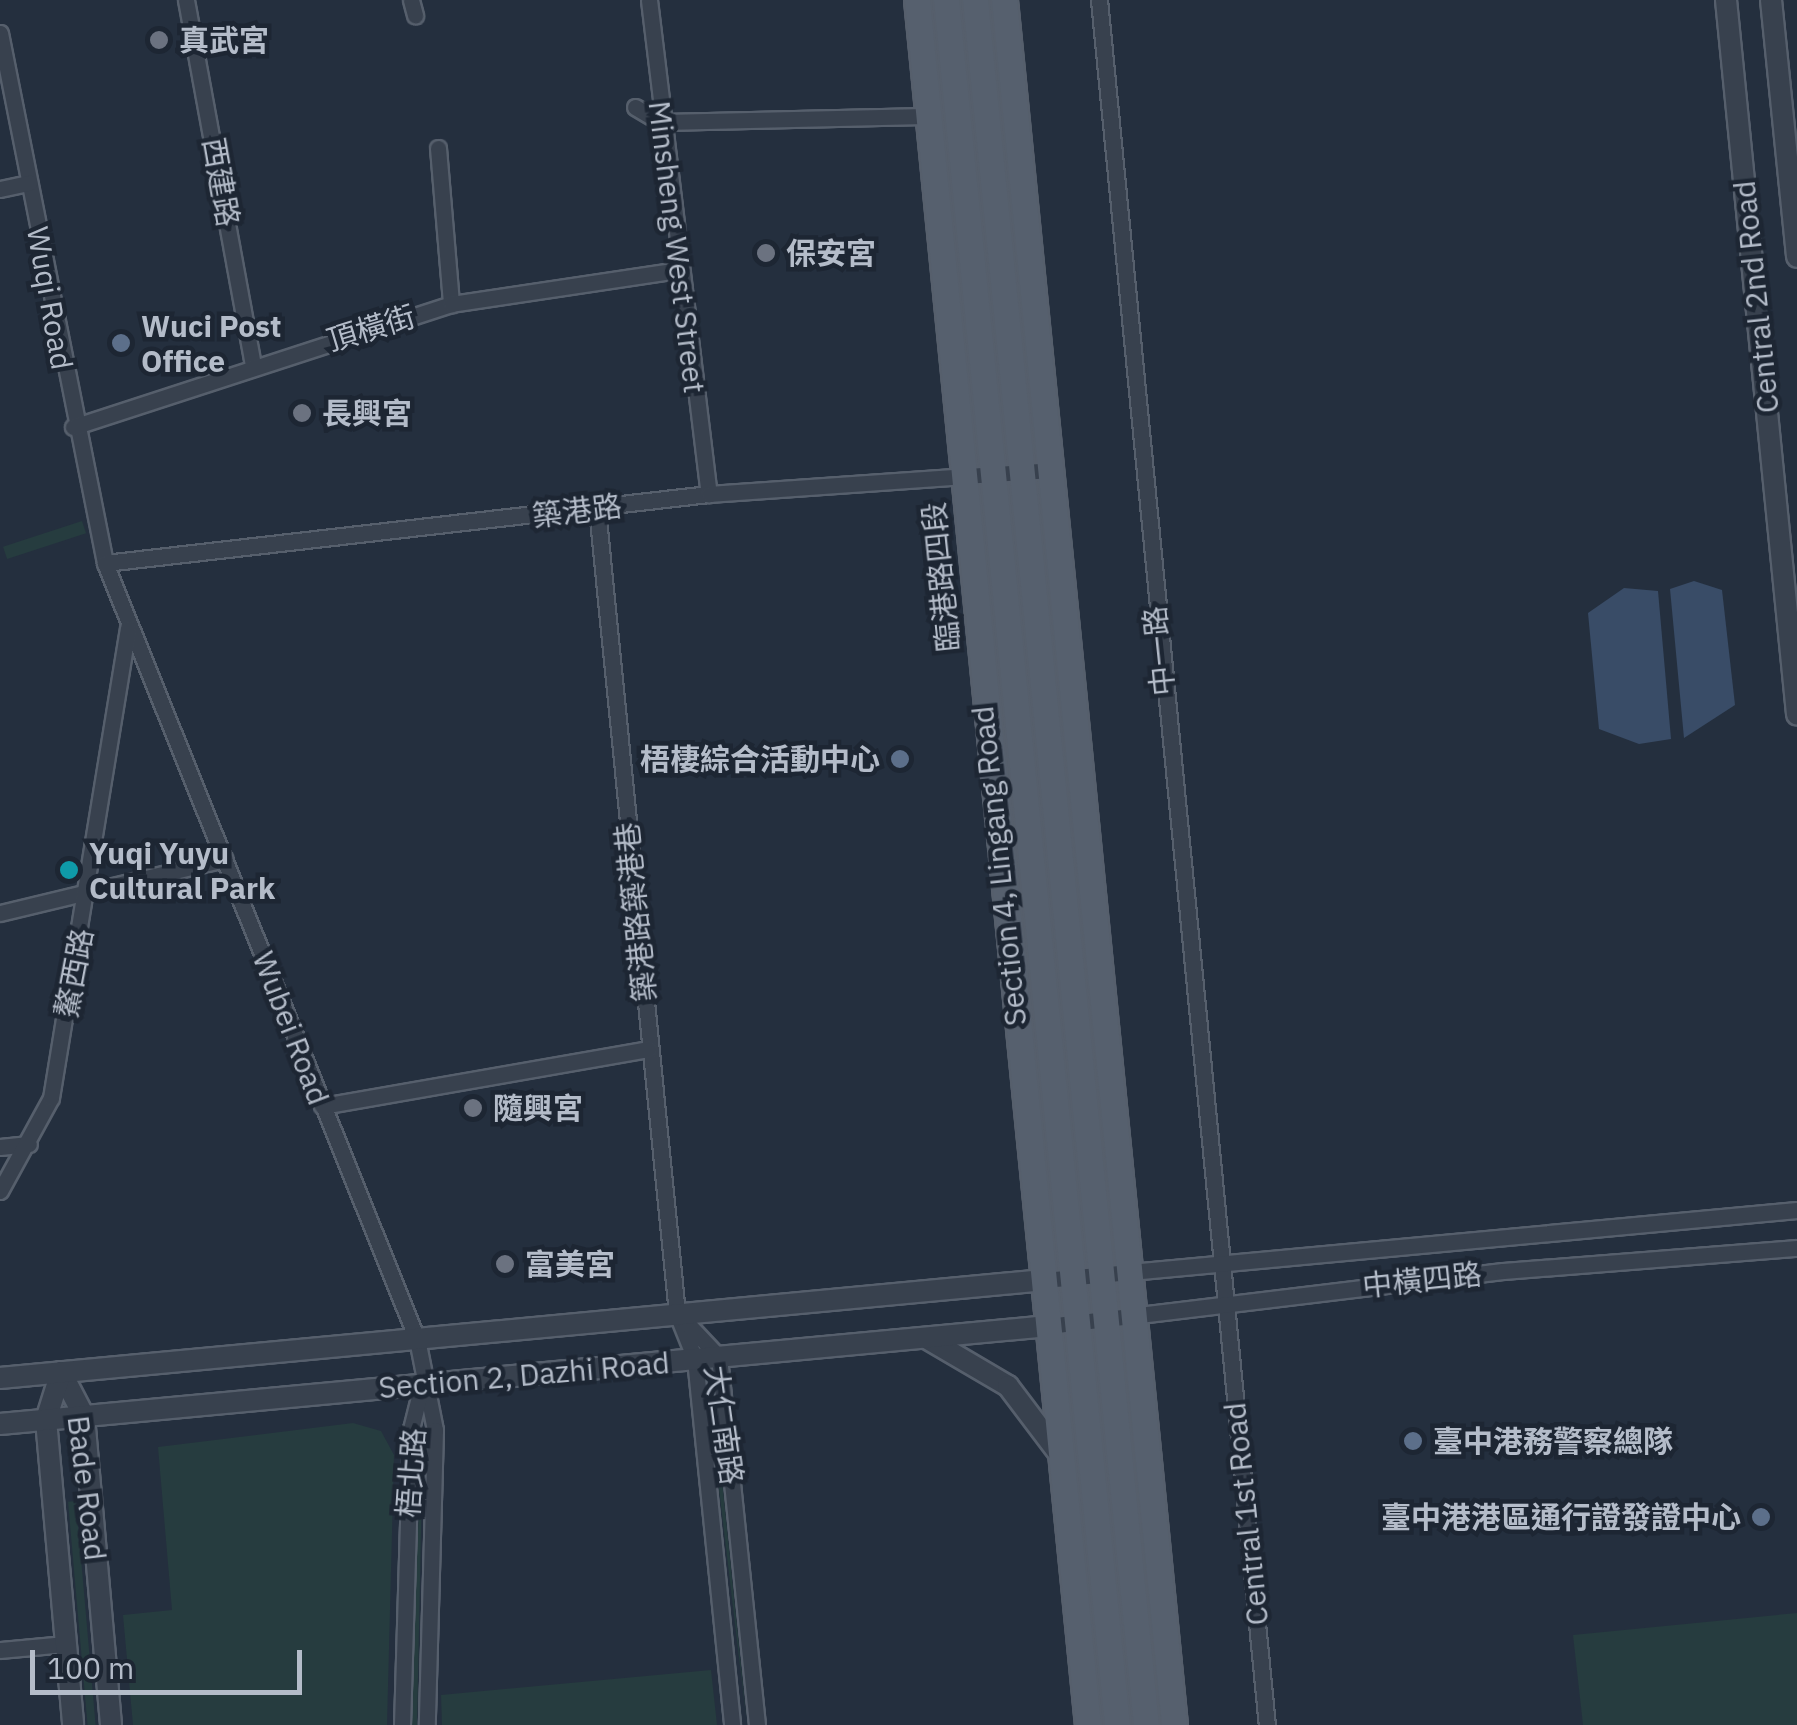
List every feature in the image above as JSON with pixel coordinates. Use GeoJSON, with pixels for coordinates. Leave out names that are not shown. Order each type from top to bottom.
{"type":"FeatureCollection","features":[{"type":"Feature","properties":{"kind":"main road","name":"臨港路四段"},"geometry":{"type":"LineString","coordinates":[[916,0],[1048,1326]]}},
{"type":"Feature","properties":{"kind":"main road","name":"Section 4, Lingang Road"},"geometry":{"type":"LineString","coordinates":[[946,0],[1117,1725]]}},
{"type":"Feature","properties":{"kind":"main road","name":"Section 4, Lingang Road"},"geometry":{"type":"LineString","coordinates":[[975,0],[1146,1725]]}},
{"type":"Feature","properties":{"kind":"main road"},"geometry":{"type":"LineString","coordinates":[[1004,0],[1174,1725]]}},
{"type":"Feature","properties":{"kind":"main road"},"geometry":{"type":"LineString","coordinates":[[1048,1326],[1088,1725]]}},
{"type":"Feature","properties":{"kind":"street","name":"西建路"},"geometry":{"type":"LineString","coordinates":[[186,0],[254,365]]}},
{"type":"Feature","properties":{"kind":"street","name":"Minsheng West Street"},"geometry":{"type":"LineString","coordinates":[[650,0],[660,122],[709,494]]}},
{"type":"Feature","properties":{"kind":"street","name":"中一路"},"geometry":{"type":"LineString","coordinates":[[1098,0],[1224,1302]]}},
{"type":"Feature","properties":{"kind":"street","name":"Central 2nd Road"},"geometry":{"type":"LineString","coordinates":[[1726,0],[1797,714]]}},
{"type":"Feature","properties":{"kind":"street","name":"Central 2nd Road"},"geometry":{"type":"LineString","coordinates":[[1771,0],[1797,257]]}},
{"type":"Feature","properties":{"kind":"street","name":"Wuqi Road"},"geometry":{"type":"LineString","coordinates":[[0,33],[73,427],[105,563]]}},
{"type":"Feature","properties":{"kind":"street"},"geometry":{"type":"LineString","coordinates":[[634,107],[660,122],[928,116]]}},
{"type":"Feature","properties":{"kind":"street"},"geometry":{"type":"LineString","coordinates":[[438,148],[451,304]]}},
{"type":"Feature","properties":{"kind":"street"},"geometry":{"type":"LineString","coordinates":[[0,188],[29,183]]}},
{"type":"Feature","properties":{"kind":"street","name":"頂橫街"},"geometry":{"type":"LineString","coordinates":[[73,427],[451,304],[678,270]]}},
{"type":"Feature","properties":{"kind":"street","name":"築港路"},"geometry":{"type":"LineString","coordinates":[[105,563],[709,494],[1050,470]]}},
{"type":"Feature","properties":{"kind":"street","name":"築港路築港巷"},"geometry":{"type":"LineString","coordinates":[[597,509],[678,1314]]}},
{"type":"Feature","properties":{"kind":"street","name":"Wubei Road"},"geometry":{"type":"LineString","coordinates":[[105,563],[418,1338],[422,1385]]}},
{"type":"Feature","properties":{"kind":"street","name":"鰲西路"},"geometry":{"type":"LineString","coordinates":[[0,1190],[29,1144],[51,1098],[88,898],[128,624]]}},
{"type":"Feature","properties":{"kind":"street"},"geometry":{"type":"LineString","coordinates":[[0,914],[88,898],[225,859]]}},
{"type":"Feature","properties":{"kind":"street"},"geometry":{"type":"LineString","coordinates":[[322,1106],[649,1049]]}},
{"type":"Feature","properties":{"kind":"street"},"geometry":{"type":"LineString","coordinates":[[0,1147],[29,1144]]}},
{"type":"Feature","properties":{"kind":"street","name":"中橫四路"},"geometry":{"type":"LineString","coordinates":[[1044,1280],[1220,1268],[1797,1210]]}},
{"type":"Feature","properties":{"kind":"street","name":"中橫四路"},"geometry":{"type":"LineString","coordinates":[[1048,1326],[1224,1302],[1797,1248]]}},
{"type":"Feature","properties":{"kind":"street","name":"Section 2, Dazhi Road"},"geometry":{"type":"LineString","coordinates":[[0,1378],[1044,1280]]}},
{"type":"Feature","properties":{"kind":"street","name":"Central 1st Road"},"geometry":{"type":"LineString","coordinates":[[1224,1302],[1267,1725]]}},
{"type":"Feature","properties":{"kind":"street","name":"大仁南路"},"geometry":{"type":"LineString","coordinates":[[678,1314],[719,1357],[757,1725]]}},
{"type":"Feature","properties":{"kind":"street","name":"大仁南路"},"geometry":{"type":"LineString","coordinates":[[678,1314],[695,1359],[732,1725]]}},
{"type":"Feature","properties":{"kind":"street","name":"Section 2, Dazhi Road"},"geometry":{"type":"LineString","coordinates":[[0,1424],[1048,1326]]}},
{"type":"Feature","properties":{"kind":"street"},"geometry":{"type":"LineString","coordinates":[[926,1338],[1008,1386],[1061,1456]]}},
{"type":"Feature","properties":{"kind":"street","name":"Bade Road"},"geometry":{"type":"LineString","coordinates":[[61,1372],[84,1416],[111,1725]]}},
{"type":"Feature","properties":{"kind":"street","name":"Bade Road"},"geometry":{"type":"LineString","coordinates":[[61,1372],[46,1420],[72,1725]]}},
{"type":"Feature","properties":{"kind":"street","name":"梧北路"},"geometry":{"type":"LineString","coordinates":[[402,1725],[411,1429],[422,1385]]}},
{"type":"Feature","properties":{"kind":"street","name":"梧北路"},"geometry":{"type":"LineString","coordinates":[[422,1385],[436,1430],[427,1725]]}},
{"type":"Feature","properties":{"kind":"street"},"geometry":{"type":"LineString","coordinates":[[0,1650],[66,1644]]}},
{"type":"Feature","properties":{"kind":"green space"},"geometry":{"type":"Polygon","coordinates":[[[82,521],[86,533],[7,559],[3,547],[82,521]]]}},
{"type":"Feature","properties":{"kind":"green space"},"geometry":{"type":"Polygon","coordinates":[[[715,1412],[747,1725],[710,1413],[715,1412]]]}},
{"type":"Feature","properties":{"kind":"green space"},"geometry":{"type":"Polygon","coordinates":[[[353,1423],[381,1431],[394,1455],[387,1725],[133,1725],[123,1615],[172,1610],[158,1447],[353,1423]]]}},
{"type":"Feature","properties":{"kind":"green space"},"geometry":{"type":"Polygon","coordinates":[[[423,1435],[417,1725],[412,1725],[411,1663],[423,1435]]]}},
{"type":"Feature","properties":{"kind":"green space"},"geometry":{"type":"Polygon","coordinates":[[[76,1501],[96,1725],[88,1725],[68,1502],[76,1501]]]}},
{"type":"Feature","properties":{"kind":"green space"},"geometry":{"type":"Polygon","coordinates":[[[1797,1613],[1797,1725],[1583,1725],[1573,1635],[1797,1613]]]}},
{"type":"Feature","properties":{"kind":"green space"},"geometry":{"type":"Polygon","coordinates":[[[711,1670],[717,1725],[442,1725],[441,1695],[711,1670]]]}},
{"type":"Feature","properties":{"kind":"water"},"geometry":{"type":"Polygon","coordinates":[[[1694,581],[1722,590],[1735,705],[1684,738],[1670,589],[1694,581]]]}},
{"type":"Feature","properties":{"kind":"water"},"geometry":{"type":"Polygon","coordinates":[[[1624,588],[1658,591],[1671,739],[1639,744],[1599,729],[1588,613],[1624,588]]]}},
{"type":"Feature","properties":{"kind":"place","name":"真武宮"},"geometry":{"type":"Point","coordinates":[159,40]}},
{"type":"Feature","properties":{"kind":"place","name":"保安宮"},"geometry":{"type":"Point","coordinates":[766,253]}},
{"type":"Feature","properties":{"kind":"place","name":"Wuci Post Office"},"geometry":{"type":"Point","coordinates":[121,343]}},
{"type":"Feature","properties":{"kind":"place","name":"長興宮"},"geometry":{"type":"Point","coordinates":[302,413]}},
{"type":"Feature","properties":{"kind":"place","name":"梧棲綜合活動中心"},"geometry":{"type":"Point","coordinates":[900,759]}},
{"type":"Feature","properties":{"kind":"place","name":"Yuqi Yuyu Cultural Park"},"geometry":{"type":"Point","coordinates":[69,870]}},
{"type":"Feature","properties":{"kind":"place","name":"隨興宮"},"geometry":{"type":"Point","coordinates":[473,1108]}},
{"type":"Feature","properties":{"kind":"place","name":"富美宮"},"geometry":{"type":"Point","coordinates":[505,1264]}},
{"type":"Feature","properties":{"kind":"place","name":"臺中港務警察總隊"},"geometry":{"type":"Point","coordinates":[1413,1441]}},
{"type":"Feature","properties":{"kind":"place","name":"臺中港港區通行證發證中心"},"geometry":{"type":"Point","coordinates":[1761,1517]}}]}
